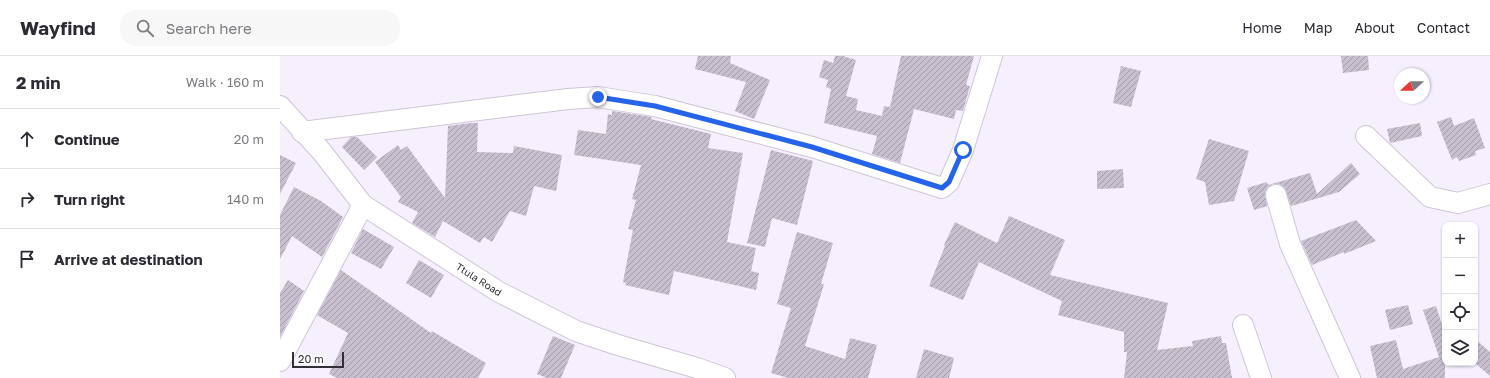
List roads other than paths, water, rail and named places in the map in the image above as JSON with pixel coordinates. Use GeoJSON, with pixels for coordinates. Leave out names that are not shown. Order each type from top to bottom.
{"type":"FeatureCollection","features":[{"type":"Feature","properties":{"kind":"street"},"geometry":{"type":"LineString","coordinates":[[302,132],[568,98],[598,97],[655,106],[812,147],[942,188],[949,182],[963,150],[992,56]]}},
{"type":"Feature","properties":{"kind":"street","name":"Ttula Road"},"geometry":{"type":"LineString","coordinates":[[280,106],[302,132],[322,152],[363,205],[499,292],[576,331],[725,378]]}},
{"type":"Feature","properties":{"kind":"street"},"geometry":{"type":"LineString","coordinates":[[1366,136],[1430,196],[1458,203],[1490,194]]}},
{"type":"Feature","properties":{"kind":"street"},"geometry":{"type":"LineString","coordinates":[[1276,195],[1290,244],[1350,378]]}},
{"type":"Feature","properties":{"kind":"street"},"geometry":{"type":"LineString","coordinates":[[280,361],[363,205]]}},
{"type":"Feature","properties":{"kind":"street"},"geometry":{"type":"LineString","coordinates":[[1243,326],[1261,378]]}}]}
